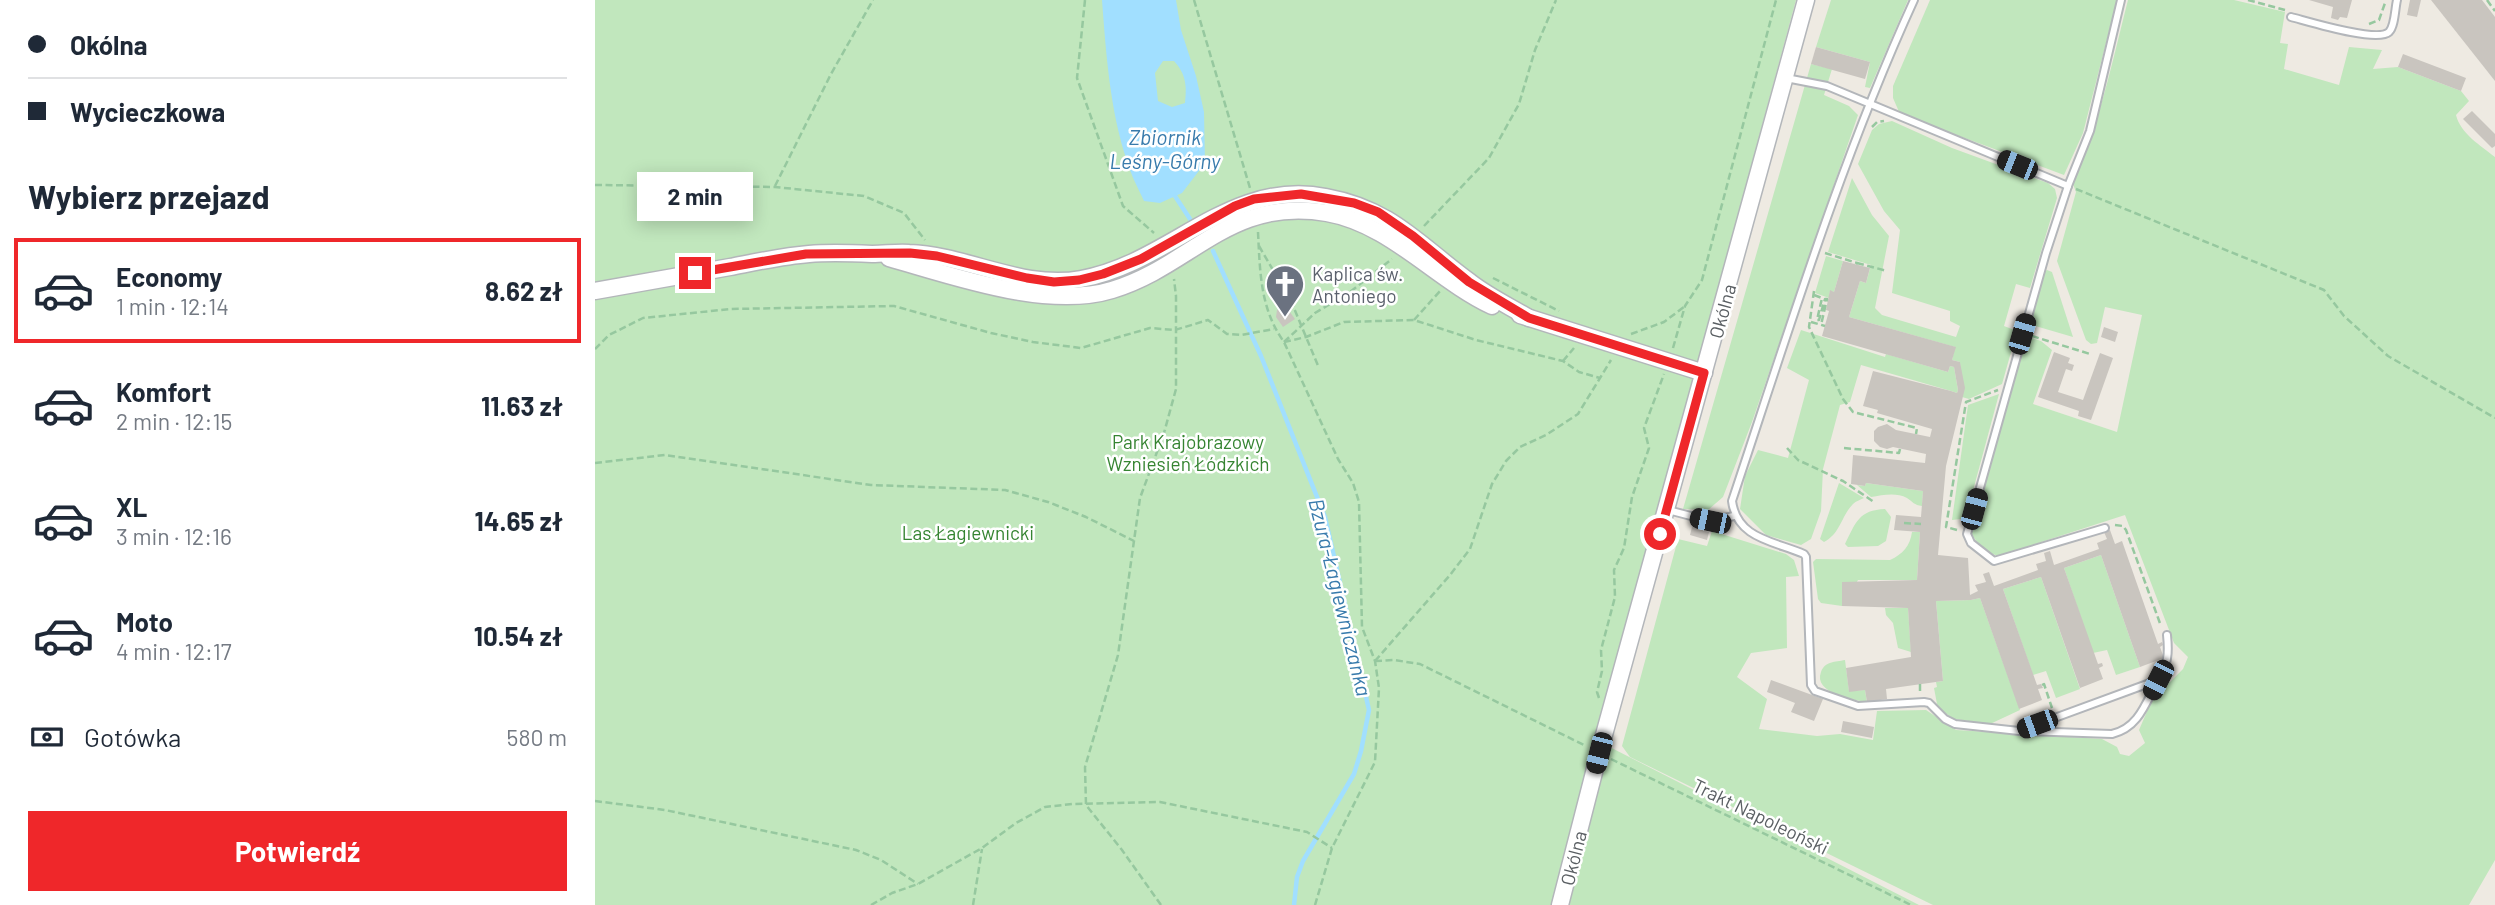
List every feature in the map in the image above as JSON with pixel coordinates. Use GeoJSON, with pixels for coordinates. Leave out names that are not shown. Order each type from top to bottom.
{"type":"FeatureCollection","features":[{"type":"Feature","properties":{"kind":"street","name":"Okólna"},"geometry":{"type":"LineString","coordinates":[[1560,905],[1599,753],[1806,0]]}},
{"type":"Feature","properties":{"kind":"street"},"geometry":{"type":"LineString","coordinates":[[595,291],[806,254],[835,252],[937,256],[1027,278],[1054,282],[1079,280],[1169,253],[1226,228],[1256,207],[1329,213],[1354,220],[1407,242],[1529,318],[1704,373]]}},
{"type":"Feature","properties":{"kind":"street"},"geometry":{"type":"LineString","coordinates":[[874,254],[1020,292],[1079,296],[1111,291],[1138,280],[1169,253]]}},
{"type":"Feature","properties":{"kind":"lane"},"geometry":{"type":"LineString","coordinates":[[1915,0],[1836,192],[1736,488],[1732,501],[1734,516],[1742,527],[1756,536],[1806,556],[1808,662],[1811,685],[1815,691],[1858,706],[1924,702],[1955,724],[2019,731],[2112,734],[2126,731],[2138,719],[2167,666],[2167,635]]}},
{"type":"Feature","properties":{"kind":"lane"},"geometry":{"type":"LineString","coordinates":[[2105,528],[1994,561],[1971,543],[1967,534],[2068,186],[2090,131],[2121,0]]}},
{"type":"Feature","properties":{"kind":"lane"},"geometry":{"type":"LineString","coordinates":[[2291,17],[2365,35],[2384,34],[2391,28],[2396,0]]}},
{"type":"Feature","properties":{"kind":"lane"},"geometry":{"type":"LineString","coordinates":[[1785,78],[1827,86],[1889,114],[2068,186]]}},
{"type":"Feature","properties":{"kind":"lane"},"geometry":{"type":"LineString","coordinates":[[1667,509],[1710,521],[1734,516]]}},
{"type":"Feature","properties":{"kind":"lane"},"geometry":{"type":"LineString","coordinates":[[2019,731],[2158,680]]}},
{"type":"Feature","properties":{"kind":"path"},"geometry":{"type":"LineString","coordinates":[[775,187],[831,74],[873,0]]}},
{"type":"Feature","properties":{"kind":"path"},"geometry":{"type":"LineString","coordinates":[[1085,0],[1077,78],[1123,206],[1169,253],[1176,296],[1176,389],[1164,433],[1140,498],[1118,655],[1086,767],[1086,805],[1161,905]]}},
{"type":"Feature","properties":{"kind":"path"},"geometry":{"type":"LineString","coordinates":[[1194,0],[1256,207],[1261,286],[1275,329],[1285,342],[1338,459],[1353,483],[1359,502],[1362,627],[1375,661],[1379,688],[1375,762],[1332,848],[1315,905]]}},
{"type":"Feature","properties":{"kind":"path"},"geometry":{"type":"LineString","coordinates":[[1285,342],[1315,313],[1350,292],[1398,255],[1407,242],[1489,158],[1519,104],[1535,50],[1556,0]]}},
{"type":"Feature","properties":{"kind":"path"},"geometry":{"type":"LineString","coordinates":[[1599,700],[1597,692],[1602,671],[1601,650],[1615,597],[1614,570],[1624,548],[1632,497],[1649,448],[1644,428],[1669,362],[1685,306],[1702,280],[1776,0]]}},
{"type":"Feature","properties":{"kind":"path"},"geometry":{"type":"LineString","coordinates":[[2248,0],[2261,1],[2286,10],[2291,17]]}},
{"type":"Feature","properties":{"kind":"path"},"geometry":{"type":"LineString","coordinates":[[2366,25],[2379,20],[2386,0]]}},
{"type":"Feature","properties":{"kind":"path"},"geometry":{"type":"LineString","coordinates":[[2487,0],[2495,11]]}},
{"type":"Feature","properties":{"kind":"path"},"geometry":{"type":"LineString","coordinates":[[1869,130],[1877,122],[1886,121],[1889,114]]}},
{"type":"Feature","properties":{"kind":"path"},"geometry":{"type":"LineString","coordinates":[[595,185],[775,187],[864,196],[904,213],[937,256]]}},
{"type":"Feature","properties":{"kind":"path"},"geometry":{"type":"LineString","coordinates":[[2068,186],[2104,198],[2324,290],[2344,316],[2388,356],[2495,418]]}},
{"type":"Feature","properties":{"kind":"path"},"geometry":{"type":"LineString","coordinates":[[1259,245],[1291,301],[1319,368]]}},
{"type":"Feature","properties":{"kind":"path"},"geometry":{"type":"LineString","coordinates":[[1822,264],[1825,253],[1887,271]]}},
{"type":"Feature","properties":{"kind":"path"},"geometry":{"type":"LineString","coordinates":[[1492,278],[1563,313]]}},
{"type":"Feature","properties":{"kind":"path"},"geometry":{"type":"LineString","coordinates":[[1816,285],[1809,327],[1843,399],[1853,412],[1917,428],[1916,434]]}},
{"type":"Feature","properties":{"kind":"path"},"geometry":{"type":"LineString","coordinates":[[1414,320],[1442,289]]}},
{"type":"Feature","properties":{"kind":"path"},"geometry":{"type":"LineString","coordinates":[[1811,322],[1823,326],[1827,299],[1817,320],[1822,298],[1813,295]]}},
{"type":"Feature","properties":{"kind":"path"},"geometry":{"type":"LineString","coordinates":[[595,349],[609,335],[643,318],[731,309],[894,306],[991,333],[1081,348],[1150,328],[1175,330],[1208,320],[1227,334],[1241,335],[1275,329]]}},
{"type":"Feature","properties":{"kind":"path"},"geometry":{"type":"LineString","coordinates":[[1626,336],[1664,322],[1685,306]]}},
{"type":"Feature","properties":{"kind":"path"},"geometry":{"type":"LineString","coordinates":[[1285,342],[1344,322],[1414,320],[1476,340],[1563,361],[1579,372],[1602,378]]}},
{"type":"Feature","properties":{"kind":"path"},"geometry":{"type":"LineString","coordinates":[[2040,338],[2089,354]]}},
{"type":"Feature","properties":{"kind":"path"},"geometry":{"type":"LineString","coordinates":[[1375,661],[1470,548],[1492,484],[1506,461],[1520,447],[1578,414],[1615,353]]}},
{"type":"Feature","properties":{"kind":"path"},"geometry":{"type":"LineString","coordinates":[[1967,534],[1946,527],[1966,402],[2008,387]]}},
{"type":"Feature","properties":{"kind":"path"},"geometry":{"type":"LineString","coordinates":[[1787,448],[1798,460],[1843,481],[1874,502]]}},
{"type":"Feature","properties":{"kind":"path"},"geometry":{"type":"LineString","coordinates":[[1844,449],[1889,454],[1899,453],[1900,449]]}},
{"type":"Feature","properties":{"kind":"path"},"geometry":{"type":"LineString","coordinates":[[595,463],[665,455],[871,485],[1005,490],[1048,502],[1086,517],[1134,541]]}},
{"type":"Feature","properties":{"kind":"path"},"geometry":{"type":"LineString","coordinates":[[1904,523],[1921,524]]}},
{"type":"Feature","properties":{"kind":"path"},"geometry":{"type":"LineString","coordinates":[[2105,528],[2118,524],[2126,530],[2167,635]]}},
{"type":"Feature","properties":{"kind":"path","name":"Trakt Napoleoński"},"geometry":{"type":"LineString","coordinates":[[1375,661],[1394,660],[1420,664],[1911,905]]}},
{"type":"Feature","properties":{"kind":"path"},"geometry":{"type":"LineString","coordinates":[[2042,685],[2045,684],[2055,718]]}},
{"type":"Feature","properties":{"kind":"path"},"geometry":{"type":"LineString","coordinates":[[595,801],[665,810],[856,850],[881,860],[918,884]]}},
{"type":"Feature","properties":{"kind":"path"},"geometry":{"type":"LineString","coordinates":[[871,905],[892,893],[918,884],[982,848],[1045,807],[1160,802],[1307,832],[1332,848]]}},
{"type":"Feature","properties":{"kind":"path"},"geometry":{"type":"LineString","coordinates":[[974,905],[982,848]]}},
{"type":"Feature","properties":{"kind":"green space","name":"Las Łagiewnicki"},"geometry":{"type":"Polygon","coordinates":[[[595,0],[1796,0],[1596,740],[1919,905],[595,905],[595,0]]]}},
{"type":"Feature","properties":{"kind":"green space"},"geometry":{"type":"Polygon","coordinates":[[[1831,0],[1908,0],[1870,88],[1865,87],[1870,62],[1816,47],[1831,0]]]}},
{"type":"Feature","properties":{"kind":"green space"},"geometry":{"type":"Polygon","coordinates":[[[1930,0],[2117,0],[2083,133],[2064,175],[1900,114],[1893,98],[1893,86],[1930,0]]]}},
{"type":"Feature","properties":{"kind":"green space"},"geometry":{"type":"Polygon","coordinates":[[[2128,0],[2234,0],[2285,12],[2280,43],[2288,44],[2284,69],[2339,85],[2349,47],[2382,50],[2373,69],[2398,67],[2461,91],[2469,101],[2456,115],[2458,122],[2472,139],[2495,157],[2495,860],[2469,905],[1933,905],[1630,757],[1622,746],[1678,539],[1707,546],[1712,531],[1786,554],[1794,560],[1799,576],[1786,577],[1787,648],[1751,653],[1737,677],[1767,699],[1759,729],[1817,736],[1840,734],[1873,740],[1877,711],[1926,710],[1956,730],[2102,739],[2117,747],[2120,754],[2129,756],[2145,743],[2139,730],[2160,681],[2170,682],[2183,669],[2188,657],[2174,643],[2125,515],[1998,556],[1982,548],[1971,533],[2026,336],[2041,341],[2052,350],[2033,404],[2117,432],[2142,315],[2105,307],[2097,343],[2091,344],[2086,340],[2057,261],[2076,192],[2073,184],[2098,116],[2128,0]]]}},
{"type":"Feature","properties":{"kind":"green space"},"geometry":{"type":"Polygon","coordinates":[[[1811,64],[1832,69],[1824,95],[1849,106],[1858,115],[1752,422],[1723,497],[1708,510],[1683,509],[1811,64]]]}},
{"type":"Feature","properties":{"kind":"green space"},"geometry":{"type":"Polygon","coordinates":[[[1892,121],[1952,148],[2048,183],[2055,189],[2057,198],[2030,288],[2016,284],[2004,326],[2017,331],[2002,384],[1969,399],[1962,397],[1960,362],[1952,360],[1955,347],[1849,317],[1860,281],[1866,283],[1871,265],[1828,252],[1852,178],[1872,215],[1889,236],[1875,308],[1882,315],[1956,337],[1960,326],[1950,321],[1950,311],[1892,293],[1900,230],[1884,211],[1858,164],[1872,130],[1879,124],[1892,121]]]}},
{"type":"Feature","properties":{"kind":"green space"},"geometry":{"type":"Polygon","coordinates":[[[1826,256],[1843,261],[1834,292],[1830,291],[1829,298],[1815,293],[1826,256]]]}},
{"type":"Feature","properties":{"kind":"green space"},"geometry":{"type":"Polygon","coordinates":[[[2044,272],[2052,272],[2073,337],[2029,324],[2044,272]]]}},
{"type":"Feature","properties":{"kind":"green space"},"geometry":{"type":"Polygon","coordinates":[[[1801,330],[1885,357],[1886,354],[1948,372],[1950,366],[1954,367],[1958,390],[1957,393],[1861,365],[1850,402],[1840,405],[1823,469],[1821,511],[1811,539],[1801,545],[1766,535],[1740,509],[1745,476],[1758,450],[1788,458],[1809,380],[1787,368],[1801,330]]]}},
{"type":"Feature","properties":{"kind":"green space"},"geometry":{"type":"Polygon","coordinates":[[[1999,394],[1967,513],[1961,519],[1952,520],[1968,405],[1999,394]]]}},
{"type":"Feature","properties":{"kind":"green space"},"geometry":{"type":"Polygon","coordinates":[[[1839,483],[1864,498],[1853,504],[1834,534],[1824,542],[1820,539],[1839,483]]]}},
{"type":"Feature","properties":{"kind":"green space"},"geometry":{"type":"Polygon","coordinates":[[[1866,483],[1923,491],[1922,506],[1898,495],[1871,497],[1857,485],[1865,486],[1866,483]]]}},
{"type":"Feature","properties":{"kind":"green space"},"geometry":{"type":"Polygon","coordinates":[[[1885,509],[1891,517],[1886,541],[1878,546],[1848,547],[1845,544],[1859,519],[1869,512],[1885,509]]]}},
{"type":"Feature","properties":{"kind":"green space"},"geometry":{"type":"Polygon","coordinates":[[[1912,532],[1920,532],[1917,580],[1858,580],[1842,606],[1821,603],[1818,599],[1813,562],[1816,559],[1890,560],[1905,549],[1912,532]]]}},
{"type":"Feature","properties":{"kind":"green space"},"geometry":{"type":"Polygon","coordinates":[[[2101,555],[2140,667],[2116,675],[2107,650],[2093,653],[2064,568],[2101,555]]]}},
{"type":"Feature","properties":{"kind":"green space"},"geometry":{"type":"Polygon","coordinates":[[[2041,577],[2080,689],[2056,698],[2046,671],[2033,675],[2003,589],[2041,577]]]}},
{"type":"Feature","properties":{"kind":"green space"},"geometry":{"type":"Polygon","coordinates":[[[1980,598],[2020,710],[1990,724],[1954,719],[1937,704],[1934,688],[1937,687],[1936,682],[1943,681],[1936,601],[1980,598]]]}},
{"type":"Feature","properties":{"kind":"green space"},"geometry":{"type":"Polygon","coordinates":[[[1885,608],[1908,608],[1911,652],[1898,648],[1893,623],[1886,615],[1885,608]]]}},
{"type":"Feature","properties":{"kind":"green space"},"geometry":{"type":"Polygon","coordinates":[[[1845,660],[1849,691],[1865,690],[1867,702],[1836,694],[1823,685],[1820,679],[1825,666],[1845,660]]]}},
{"type":"Feature","properties":{"kind":"water","name":"Zbiornik Leśny-Górny"},"geometry":{"type":"Polygon","coordinates":[[[1102,0],[1176,0],[1181,30],[1204,112],[1205,163],[1182,193],[1160,203],[1144,201],[1121,142],[1107,61],[1102,0]],[[1163,61],[1155,73],[1158,101],[1172,107],[1185,103],[1186,97],[1183,76],[1174,61],[1163,61]]]}},
{"type":"Feature","properties":{"kind":"building"},"geometry":{"type":"Polygon","coordinates":[[[2309,0],[2352,0],[2347,18],[2340,17],[2338,20],[2331,18],[2333,7],[2309,0]]]}},
{"type":"Feature","properties":{"kind":"building"},"geometry":{"type":"Polygon","coordinates":[[[2410,0],[2421,0],[2417,17],[2407,15],[2410,0]]]}},
{"type":"Feature","properties":{"kind":"building"},"geometry":{"type":"Polygon","coordinates":[[[2431,0],[2482,0],[2495,17],[2495,81],[2431,0]]]}},
{"type":"Feature","properties":{"kind":"building"},"geometry":{"type":"Polygon","coordinates":[[[1816,47],[1870,62],[1865,79],[1811,64],[1816,47]]]}},
{"type":"Feature","properties":{"kind":"building"},"geometry":{"type":"Polygon","coordinates":[[[2403,54],[2466,78],[2461,91],[2398,67],[2403,54]]]}},
{"type":"Feature","properties":{"kind":"building"},"geometry":{"type":"Polygon","coordinates":[[[2472,111],[2495,134],[2495,146],[2492,148],[2463,119],[2472,111]]]}},
{"type":"Feature","properties":{"kind":"building"},"geometry":{"type":"Polygon","coordinates":[[[1843,261],[1870,268],[1866,283],[1860,281],[1849,317],[1956,347],[1952,360],[1960,362],[1965,388],[1946,466],[1938,555],[1968,558],[1970,595],[1978,591],[1975,585],[1986,582],[1983,574],[1989,572],[1994,586],[2038,570],[2036,564],[2046,561],[2044,553],[2050,551],[2054,565],[2099,549],[2097,543],[2107,539],[2104,532],[2110,530],[2115,544],[2122,541],[2158,644],[2162,642],[2160,647],[2164,658],[2140,667],[2101,555],[2064,568],[2098,664],[2102,663],[2103,666],[2099,668],[2103,679],[2080,688],[2041,577],[2003,589],[2037,685],[2041,684],[2043,688],[2038,689],[2042,700],[2019,709],[1980,598],[1936,601],[1943,681],[1886,689],[1887,699],[1867,702],[1865,690],[1849,692],[1846,668],[1911,657],[1908,608],[1842,606],[1842,582],[1917,580],[1920,532],[1894,530],[1896,515],[1921,517],[1923,491],[1866,483],[1865,486],[1851,484],[1853,455],[1925,463],[1926,454],[1880,447],[1874,441],[1874,431],[1887,424],[1896,430],[1930,437],[1932,429],[1877,413],[1878,410],[1863,406],[1873,371],[1957,393],[1958,390],[1954,367],[1950,366],[1948,372],[1822,336],[1829,311],[1826,310],[1830,290],[1834,292],[1843,261]]]}},
{"type":"Feature","properties":{"kind":"building","name":"Kaplica św. Antoniego"},"geometry":{"type":"Polygon","coordinates":[[[1281,307],[1287,308],[1295,319],[1283,327],[1276,317],[1277,310],[1281,307]]]}},
{"type":"Feature","properties":{"kind":"building"},"geometry":{"type":"Polygon","coordinates":[[[2104,327],[2118,332],[2115,342],[2101,337],[2104,327]]]}},
{"type":"Feature","properties":{"kind":"building"},"geometry":{"type":"Polygon","coordinates":[[[2054,352],[2070,358],[2068,363],[2074,365],[2072,371],[2066,369],[2058,392],[2083,400],[2100,353],[2113,358],[2091,420],[2078,416],[2079,411],[2038,397],[2054,352]]]}},
{"type":"Feature","properties":{"kind":"building"},"geometry":{"type":"Polygon","coordinates":[[[1692,527],[1709,532],[1707,540],[1690,535],[1692,527]]]}},
{"type":"Feature","properties":{"kind":"building"},"geometry":{"type":"Polygon","coordinates":[[[1771,680],[1823,699],[1814,721],[1791,712],[1795,703],[1767,692],[1771,680]]]}},
{"type":"Feature","properties":{"kind":"building"},"geometry":{"type":"Polygon","coordinates":[[[1843,721],[1874,727],[1872,738],[1841,732],[1843,721]]]}},
{"type":"Feature","properties":{"kind":"waterway","name":"Bzura-Łagiewniczanka"},"geometry":{"type":"LineString","coordinates":[[1173,193],[1190,219]]}},
{"type":"Feature","properties":{"kind":"waterway","name":"Bzura-Łagiewniczanka"},"geometry":{"type":"LineString","coordinates":[[1213,251],[1261,356],[1325,517],[1369,710],[1354,774],[1303,861],[1297,877],[1294,905]]}},
{"type":"Feature","properties":{"kind":"place","name":"Kaplica św. Antoniego"},"geometry":{"type":"Point","coordinates":[1285,318]}},
{"type":"Feature","properties":{"kind":"route"},"geometry":{"type":"LineString","coordinates":[[695,273],[806,254],[857,252],[937,256],[1027,278],[1054,282],[1079,280],[1141,259],[1218,215],[1254,199],[1301,194],[1354,203],[1378,212],[1413,236],[1469,282],[1529,318],[1704,373],[1660,534]]}},
{"type":"Feature","properties":{"kind":"park label","name":"Park Krajobrazowy Wzniesień Łódzkich"},"geometry":{"type":"Point","coordinates":[1188,452]}}]}
